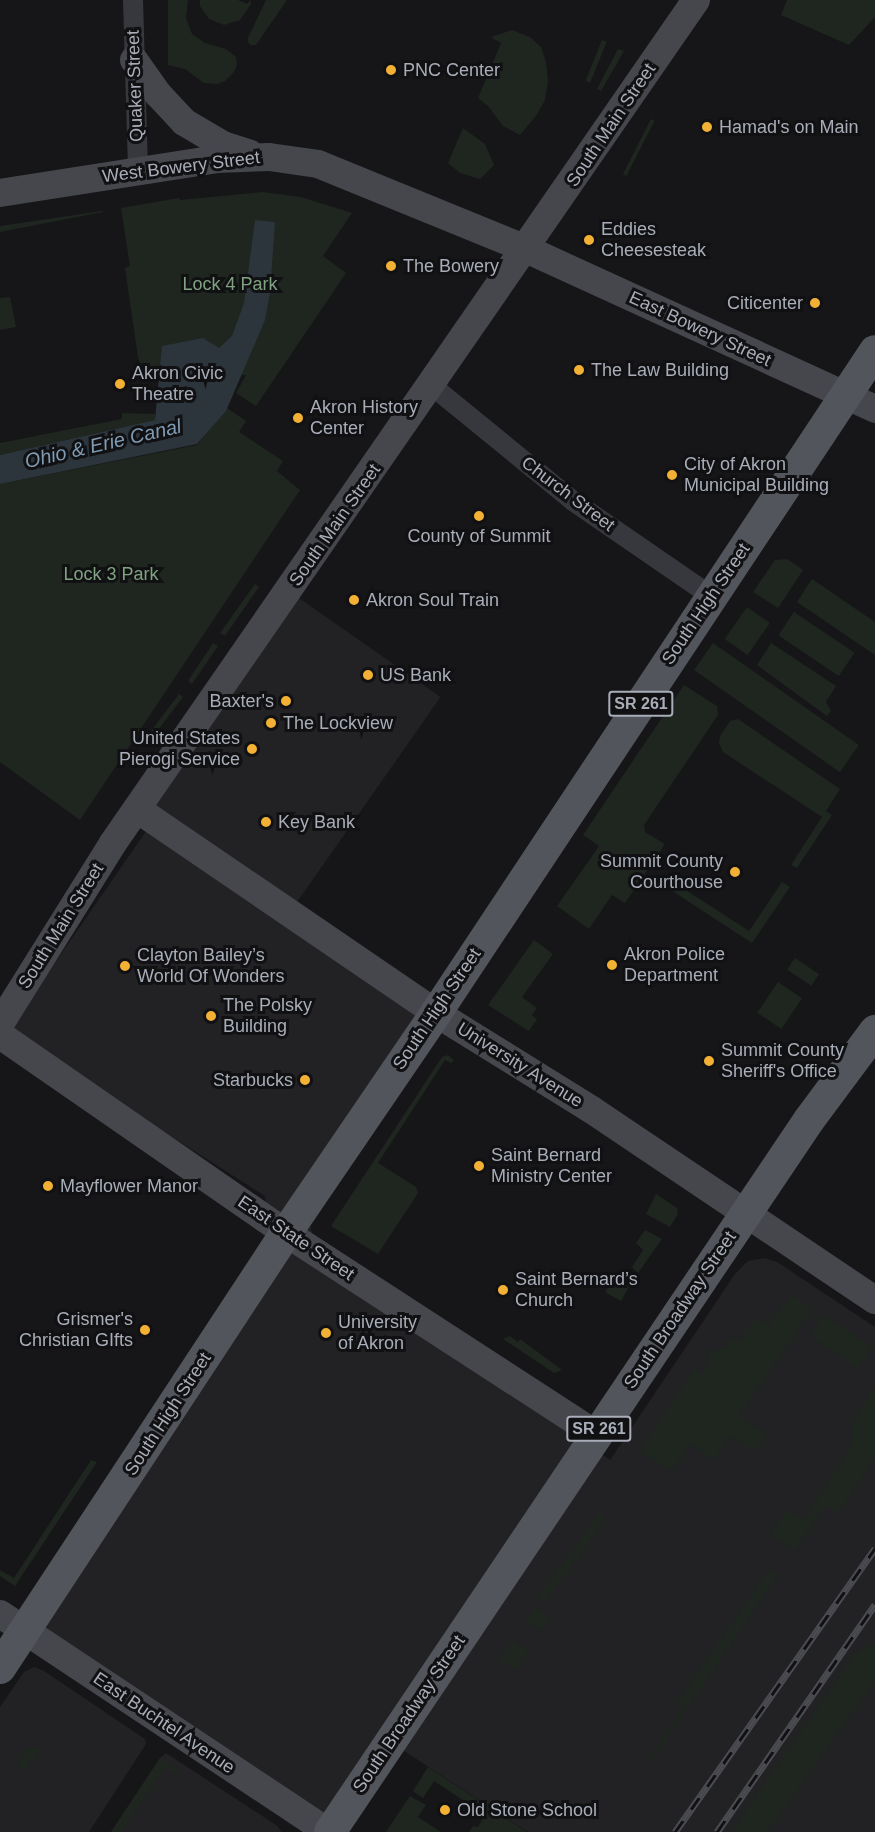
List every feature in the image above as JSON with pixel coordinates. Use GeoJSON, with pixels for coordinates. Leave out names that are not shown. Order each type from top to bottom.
{"type":"FeatureCollection","features":[{"type":"Feature","properties":{"kind":"main road","name":"South High Street"},"geometry":{"type":"LineString","coordinates":[[0,1668],[13,1622],[286,1233],[436,1012],[875,351]]}},
{"type":"Feature","properties":{"kind":"main road","name":"South Broadway Street"},"geometry":{"type":"LineString","coordinates":[[329,1832],[745,1213],[809,1120],[875,1031]]}},
{"type":"Feature","properties":{"kind":"street","name":"Quaker Street"},"geometry":{"type":"LineString","coordinates":[[133,0],[138,172]]}},
{"type":"Feature","properties":{"kind":"street","name":"South Main Street"},"geometry":{"type":"LineString","coordinates":[[0,1024],[137,809],[696,0]]}},
{"type":"Feature","properties":{"kind":"street"},"geometry":{"type":"LineString","coordinates":[[134,60],[158,94],[184,122],[223,145],[258,157]]}},
{"type":"Feature","properties":{"kind":"street","name":"West Bowery Street"},"geometry":{"type":"LineString","coordinates":[[0,193],[216,159],[258,157],[318,164],[526,249]]}},
{"type":"Feature","properties":{"kind":"street","name":"East Bowery Street"},"geometry":{"type":"LineString","coordinates":[[526,249],[875,409]]}},
{"type":"Feature","properties":{"kind":"street","name":"Church Street"},"geometry":{"type":"LineString","coordinates":[[431,385],[573,501],[711,597]]}},
{"type":"Feature","properties":{"kind":"street","name":"University Avenue"},"geometry":{"type":"LineString","coordinates":[[137,809],[436,1012],[592,1110],[875,1300]]}},
{"type":"Feature","properties":{"kind":"street","name":"East State Street"},"geometry":{"type":"LineString","coordinates":[[0,1035],[286,1233],[596,1434]]}},
{"type":"Feature","properties":{"kind":"street","name":"East Buchtel Avenue"},"geometry":{"type":"LineString","coordinates":[[13,1622],[329,1832]]}},
{"type":"Feature","properties":{"kind":"shaded area"},"geometry":{"type":"Polygon","coordinates":[[[289,591],[441,697],[288,915],[136,809],[289,591]]]}},
{"type":"Feature","properties":{"kind":"shaded area","name":"University of Akron"},"geometry":{"type":"Polygon","coordinates":[[[149,827],[421,1017],[302,1187],[318,1261],[610,1460],[735,1274],[748,1261],[764,1258],[777,1262],[875,1327],[875,1832],[528,1832],[395,1745],[337,1826],[35,1625],[272,1266],[265,1196],[7,1032],[149,827]]]}},
{"type":"Feature","properties":{"kind":"shaded area"},"geometry":{"type":"Polygon","coordinates":[[[34,1667],[44,1671],[145,1739],[146,1744],[89,1832],[0,1832],[0,1707],[24,1672],[34,1667]]]}},
{"type":"Feature","properties":{"kind":"shaded area"},"geometry":{"type":"Polygon","coordinates":[[[166,1753],[276,1825],[282,1832],[111,1832],[160,1758],[166,1753]]]}},
{"type":"Feature","properties":{"kind":"green space"},"geometry":{"type":"Polygon","coordinates":[[[168,0],[188,0],[186,18],[192,34],[205,43],[226,49],[236,57],[237,65],[234,72],[225,81],[217,84],[204,83],[185,69],[168,65],[168,0]]]}},
{"type":"Feature","properties":{"kind":"green space"},"geometry":{"type":"Polygon","coordinates":[[[200,0],[238,0],[247,4],[251,0],[251,4],[240,20],[224,25],[209,19],[200,6],[200,0]]]}},
{"type":"Feature","properties":{"kind":"green space"},"geometry":{"type":"Polygon","coordinates":[[[266,0],[287,0],[256,45],[250,45],[247,40],[266,0]]]}},
{"type":"Feature","properties":{"kind":"green space"},"geometry":{"type":"Polygon","coordinates":[[[787,0],[875,0],[875,17],[849,45],[781,15],[787,0]]]}},
{"type":"Feature","properties":{"kind":"green space"},"geometry":{"type":"Polygon","coordinates":[[[512,30],[530,37],[541,47],[546,62],[548,81],[545,100],[536,116],[520,135],[503,126],[488,106],[478,98],[501,43],[491,37],[512,30]]]}},
{"type":"Feature","properties":{"kind":"green space"},"geometry":{"type":"Polygon","coordinates":[[[602,40],[607,42],[590,83],[586,81],[602,40]]]}},
{"type":"Feature","properties":{"kind":"green space"},"geometry":{"type":"Polygon","coordinates":[[[618,49],[624,51],[601,91],[597,89],[618,49]]]}},
{"type":"Feature","properties":{"kind":"green space"},"geometry":{"type":"Polygon","coordinates":[[[651,119],[655,121],[626,176],[623,174],[651,119]]]}},
{"type":"Feature","properties":{"kind":"green space"},"geometry":{"type":"Polygon","coordinates":[[[463,128],[485,144],[494,165],[480,179],[460,173],[448,163],[463,128]]]}},
{"type":"Feature","properties":{"kind":"green space","name":"Lock 4 Park"},"geometry":{"type":"Polygon","coordinates":[[[263,192],[301,197],[352,213],[323,256],[346,273],[256,406],[236,393],[246,375],[140,371],[125,268],[130,266],[121,208],[179,198],[180,200],[263,192]]]}},
{"type":"Feature","properties":{"kind":"green space"},"geometry":{"type":"Polygon","coordinates":[[[103,212],[0,232],[0,226],[103,212]]]}},
{"type":"Feature","properties":{"kind":"green space"},"geometry":{"type":"Polygon","coordinates":[[[10,297],[16,327],[0,330],[0,298],[10,297]]]}},
{"type":"Feature","properties":{"kind":"green space","name":"Lock 3 Park"},"geometry":{"type":"Polygon","coordinates":[[[227,408],[246,421],[239,432],[283,461],[277,471],[300,490],[80,820],[0,762],[0,484],[197,445],[227,408]]]}},
{"type":"Feature","properties":{"kind":"green space"},"geometry":{"type":"Polygon","coordinates":[[[122,413],[155,414],[155,420],[0,455],[0,443],[122,419],[122,413]]]}},
{"type":"Feature","properties":{"kind":"green space"},"geometry":{"type":"Polygon","coordinates":[[[787,559],[803,570],[778,608],[753,592],[775,560],[787,559]]]}},
{"type":"Feature","properties":{"kind":"green space"},"geometry":{"type":"Polygon","coordinates":[[[812,579],[875,622],[875,655],[797,602],[812,579]]]}},
{"type":"Feature","properties":{"kind":"green space"},"geometry":{"type":"Polygon","coordinates":[[[255,584],[259,587],[225,636],[220,633],[255,584]]]}},
{"type":"Feature","properties":{"kind":"green space"},"geometry":{"type":"Polygon","coordinates":[[[747,607],[770,623],[748,655],[725,639],[747,607]]]}},
{"type":"Feature","properties":{"kind":"green space"},"geometry":{"type":"Polygon","coordinates":[[[794,612],[855,653],[839,676],[778,635],[794,612]]]}},
{"type":"Feature","properties":{"kind":"green space"},"geometry":{"type":"Polygon","coordinates":[[[213,643],[218,646],[192,684],[188,681],[213,643]]]}},
{"type":"Feature","properties":{"kind":"green space"},"geometry":{"type":"Polygon","coordinates":[[[713,643],[859,745],[840,772],[694,670],[713,643]]]}},
{"type":"Feature","properties":{"kind":"green space"},"geometry":{"type":"Polygon","coordinates":[[[771,643],[836,686],[826,702],[831,711],[827,716],[757,665],[771,643]]]}},
{"type":"Feature","properties":{"kind":"green space"},"geometry":{"type":"Polygon","coordinates":[[[684,685],[717,706],[718,715],[644,825],[645,832],[665,844],[625,903],[612,895],[589,929],[557,906],[599,846],[583,835],[684,685]]]}},
{"type":"Feature","properties":{"kind":"green space"},"geometry":{"type":"Polygon","coordinates":[[[179,694],[183,697],[149,742],[145,739],[179,694]]]}},
{"type":"Feature","properties":{"kind":"green space"},"geometry":{"type":"Polygon","coordinates":[[[738,719],[840,789],[826,811],[832,815],[797,868],[791,865],[822,817],[723,752],[719,743],[720,736],[730,721],[738,719]]]}},
{"type":"Feature","properties":{"kind":"green space"},"geometry":{"type":"Polygon","coordinates":[[[664,876],[749,931],[782,882],[790,887],[752,943],[660,883],[664,876]]]}},
{"type":"Feature","properties":{"kind":"green space"},"geometry":{"type":"Polygon","coordinates":[[[534,940],[553,954],[522,997],[537,1008],[532,1015],[537,1019],[529,1031],[488,1005],[534,940]]]}},
{"type":"Feature","properties":{"kind":"green space"},"geometry":{"type":"Polygon","coordinates":[[[795,958],[819,974],[811,986],[787,970],[795,958]]]}},
{"type":"Feature","properties":{"kind":"green space"},"geometry":{"type":"Polygon","coordinates":[[[778,982],[802,998],[781,1029],[757,1013],[778,982]]]}},
{"type":"Feature","properties":{"kind":"green space"},"geometry":{"type":"Polygon","coordinates":[[[448,1055],[454,1060],[451,1063],[445,1060],[378,1163],[416,1187],[418,1193],[378,1254],[331,1226],[442,1057],[448,1055]]]}},
{"type":"Feature","properties":{"kind":"green space"},"geometry":{"type":"Polygon","coordinates":[[[656,1194],[677,1208],[678,1214],[670,1227],[646,1214],[656,1194]]]}},
{"type":"Feature","properties":{"kind":"green space"},"geometry":{"type":"Polygon","coordinates":[[[645,1230],[662,1239],[638,1273],[632,1267],[643,1250],[636,1243],[645,1230]]]}},
{"type":"Feature","properties":{"kind":"green space"},"geometry":{"type":"Polygon","coordinates":[[[616,1273],[632,1282],[621,1301],[605,1292],[616,1273]]]}},
{"type":"Feature","properties":{"kind":"green space"},"geometry":{"type":"Polygon","coordinates":[[[791,1294],[813,1309],[739,1416],[767,1433],[754,1452],[730,1436],[714,1460],[690,1444],[672,1471],[640,1451],[694,1369],[702,1374],[712,1360],[705,1355],[709,1348],[717,1353],[721,1347],[725,1348],[733,1337],[739,1340],[756,1317],[769,1325],[791,1294]]]}},
{"type":"Feature","properties":{"kind":"green space"},"geometry":{"type":"Polygon","coordinates":[[[824,1315],[872,1347],[858,1368],[810,1336],[824,1315]]]}},
{"type":"Feature","properties":{"kind":"green space"},"geometry":{"type":"Polygon","coordinates":[[[510,1336],[518,1342],[520,1339],[562,1370],[554,1373],[503,1339],[510,1336]]]}},
{"type":"Feature","properties":{"kind":"green space"},"geometry":{"type":"Polygon","coordinates":[[[875,1386],[875,1459],[837,1513],[825,1506],[795,1551],[769,1535],[787,1509],[804,1520],[850,1449],[853,1421],[875,1386]]]}},
{"type":"Feature","properties":{"kind":"green space"},"geometry":{"type":"Polygon","coordinates":[[[91,1460],[97,1462],[15,1586],[0,1576],[0,1570],[14,1578],[91,1460]]]}},
{"type":"Feature","properties":{"kind":"green space"},"geometry":{"type":"Polygon","coordinates":[[[599,1513],[606,1518],[545,1603],[537,1598],[599,1513]]]}},
{"type":"Feature","properties":{"kind":"green space"},"geometry":{"type":"Polygon","coordinates":[[[769,1569],[778,1575],[653,1760],[649,1758],[684,1708],[677,1703],[769,1569]]]}},
{"type":"Feature","properties":{"kind":"green space"},"geometry":{"type":"Polygon","coordinates":[[[535,1607],[550,1617],[540,1631],[525,1621],[535,1607]]]}},
{"type":"Feature","properties":{"kind":"green space"},"geometry":{"type":"Polygon","coordinates":[[[512,1640],[529,1651],[516,1671],[499,1660],[512,1640]]]}},
{"type":"Feature","properties":{"kind":"green space"},"geometry":{"type":"Polygon","coordinates":[[[865,1646],[875,1646],[875,1681],[767,1832],[731,1832],[854,1655],[865,1646]]]}},
{"type":"Feature","properties":{"kind":"green space"},"geometry":{"type":"Polygon","coordinates":[[[40,1748],[25,1771],[16,1765],[26,1749],[40,1748]]]}},
{"type":"Feature","properties":{"kind":"green space"},"geometry":{"type":"Polygon","coordinates":[[[160,1758],[181,1772],[176,1774],[165,1768],[121,1832],[111,1832],[160,1758]]]}},
{"type":"Feature","properties":{"kind":"green space"},"geometry":{"type":"Polygon","coordinates":[[[428,1767],[527,1832],[469,1832],[473,1826],[478,1827],[485,1815],[434,1781],[423,1798],[413,1791],[428,1767]]]}},
{"type":"Feature","properties":{"kind":"green space"},"geometry":{"type":"Polygon","coordinates":[[[410,1796],[426,1805],[418,1817],[441,1832],[386,1832],[410,1796]]]}},
{"type":"Feature","properties":{"kind":"water","name":"Ohio & Erie Canal"},"geometry":{"type":"Polygon","coordinates":[[[255,220],[275,222],[270,293],[265,320],[226,411],[197,444],[0,484],[0,455],[155,420],[162,346],[203,338],[219,348],[232,336],[244,303],[255,220]]]}},
{"type":"Feature","properties":{"kind":"railway"},"geometry":{"type":"LineString","coordinates":[[675,1832],[875,1548]]}},
{"type":"Feature","properties":{"kind":"railway"},"geometry":{"type":"LineString","coordinates":[[717,1832],[875,1605]]}},
{"type":"Feature","properties":{"kind":"place","name":"PNC Center"},"geometry":{"type":"Point","coordinates":[391,70]}},
{"type":"Feature","properties":{"kind":"place","name":"Hamad's on Main"},"geometry":{"type":"Point","coordinates":[707,127]}},
{"type":"Feature","properties":{"kind":"place","name":"Eddies Cheesesteak"},"geometry":{"type":"Point","coordinates":[589,240]}},
{"type":"Feature","properties":{"kind":"place","name":"The Bowery"},"geometry":{"type":"Point","coordinates":[391,266]}},
{"type":"Feature","properties":{"kind":"place","name":"Citicenter"},"geometry":{"type":"Point","coordinates":[815,303]}},
{"type":"Feature","properties":{"kind":"place","name":"The Law Building"},"geometry":{"type":"Point","coordinates":[579,370]}},
{"type":"Feature","properties":{"kind":"place","name":"Akron Civic Theatre"},"geometry":{"type":"Point","coordinates":[120,384]}},
{"type":"Feature","properties":{"kind":"place","name":"Akron History Center"},"geometry":{"type":"Point","coordinates":[298,418]}},
{"type":"Feature","properties":{"kind":"place","name":"City of Akron Municipal Building"},"geometry":{"type":"Point","coordinates":[672,475]}},
{"type":"Feature","properties":{"kind":"place","name":"County of Summit"},"geometry":{"type":"Point","coordinates":[479,516]}},
{"type":"Feature","properties":{"kind":"place","name":"Akron Soul Train"},"geometry":{"type":"Point","coordinates":[354,600]}},
{"type":"Feature","properties":{"kind":"place","name":"US Bank"},"geometry":{"type":"Point","coordinates":[368,675]}},
{"type":"Feature","properties":{"kind":"place","name":"Baxter's"},"geometry":{"type":"Point","coordinates":[286,701]}},
{"type":"Feature","properties":{"kind":"place","name":"The Lockview"},"geometry":{"type":"Point","coordinates":[271,723]}},
{"type":"Feature","properties":{"kind":"place","name":"United States Pierogi Service"},"geometry":{"type":"Point","coordinates":[252,749]}},
{"type":"Feature","properties":{"kind":"place","name":"Key Bank"},"geometry":{"type":"Point","coordinates":[266,822]}},
{"type":"Feature","properties":{"kind":"place","name":"Summit County Courthouse"},"geometry":{"type":"Point","coordinates":[735,872]}},
{"type":"Feature","properties":{"kind":"place","name":"Akron Police Department"},"geometry":{"type":"Point","coordinates":[612,965]}},
{"type":"Feature","properties":{"kind":"place","name":"Clayton Bailey’s World Of Wonders"},"geometry":{"type":"Point","coordinates":[125,966]}},
{"type":"Feature","properties":{"kind":"place","name":"The Polsky Building"},"geometry":{"type":"Point","coordinates":[211,1016]}},
{"type":"Feature","properties":{"kind":"place","name":"Summit County Sheriff's Office"},"geometry":{"type":"Point","coordinates":[709,1061]}},
{"type":"Feature","properties":{"kind":"place","name":"Starbucks"},"geometry":{"type":"Point","coordinates":[305,1080]}},
{"type":"Feature","properties":{"kind":"place","name":"Saint Bernard Ministry Center"},"geometry":{"type":"Point","coordinates":[479,1166]}},
{"type":"Feature","properties":{"kind":"place","name":"Mayflower Manor"},"geometry":{"type":"Point","coordinates":[48,1186]}},
{"type":"Feature","properties":{"kind":"place","name":"Saint Bernard’s Church"},"geometry":{"type":"Point","coordinates":[503,1290]}},
{"type":"Feature","properties":{"kind":"place","name":"Grismer's Christian GIfts"},"geometry":{"type":"Point","coordinates":[145,1330]}},
{"type":"Feature","properties":{"kind":"place","name":"University of Akron"},"geometry":{"type":"Point","coordinates":[326,1333]}},
{"type":"Feature","properties":{"kind":"place","name":"Old Stone School"},"geometry":{"type":"Point","coordinates":[445,1810]}}]}
